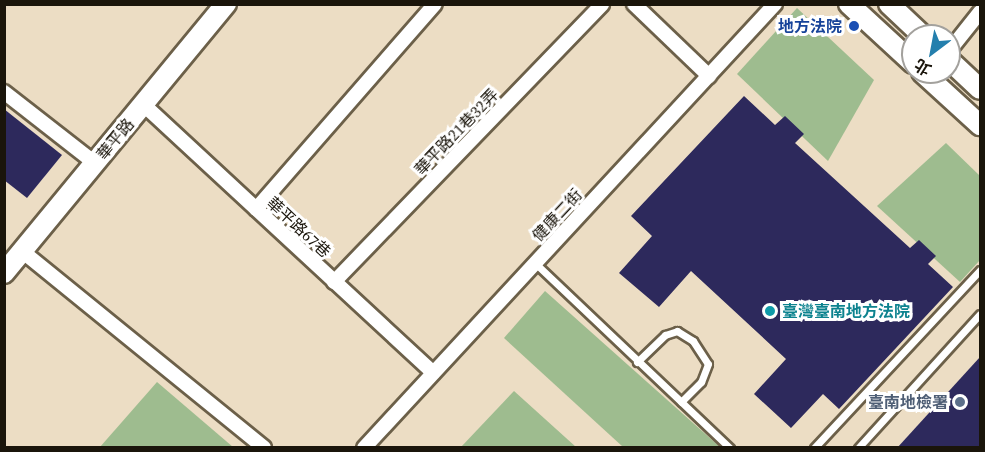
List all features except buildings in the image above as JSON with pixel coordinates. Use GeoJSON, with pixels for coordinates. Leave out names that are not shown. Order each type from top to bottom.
{"type":"FeatureCollection","features":[{"type":"Feature","properties":{"kind":"street","name":"華平路"},"geometry":{"type":"LineString","coordinates":[[4,273],[226,4]]}},
{"type":"Feature","properties":{"kind":"street"},"geometry":{"type":"LineString","coordinates":[[256,209],[435,4]]}},
{"type":"Feature","properties":{"kind":"street","name":"華平路21巷32弄"},"geometry":{"type":"LineString","coordinates":[[334,282],[602,4]]}},
{"type":"Feature","properties":{"kind":"street"},"geometry":{"type":"LineString","coordinates":[[634,4],[709,76]]}},
{"type":"Feature","properties":{"kind":"street","name":"健康二街"},"geometry":{"type":"LineString","coordinates":[[364,447],[775,4]]}},
{"type":"Feature","properties":{"kind":"street"},"geometry":{"type":"LineString","coordinates":[[849,4],[901,52]]}},
{"type":"Feature","properties":{"kind":"street"},"geometry":{"type":"LineString","coordinates":[[889,4],[910,24]]}},
{"type":"Feature","properties":{"kind":"street"},"geometry":{"type":"LineString","coordinates":[[961,36],[981,12]]}},
{"type":"Feature","properties":{"kind":"street"},"geometry":{"type":"LineString","coordinates":[[961,71],[981,89]]}},
{"type":"Feature","properties":{"kind":"street"},"geometry":{"type":"LineString","coordinates":[[935,84],[981,126]]}},
{"type":"Feature","properties":{"kind":"street"},"geometry":{"type":"LineString","coordinates":[[4,92],[95,164]]}},
{"type":"Feature","properties":{"kind":"street","name":"華平路67巷"},"geometry":{"type":"LineString","coordinates":[[144,105],[433,373]]}},
{"type":"Feature","properties":{"kind":"street"},"geometry":{"type":"LineString","coordinates":[[22,251],[264,447]]}},
{"type":"Feature","properties":{"kind":"lane"},"geometry":{"type":"LineString","coordinates":[[535,263],[637,362],[730,447]]}},
{"type":"Feature","properties":{"kind":"lane"},"geometry":{"type":"LineString","coordinates":[[814,447],[981,270]]}},
{"type":"Feature","properties":{"kind":"lane"},"geometry":{"type":"LineString","coordinates":[[858,447],[981,314]]}},
{"type":"Feature","properties":{"kind":"lane"},"geometry":{"type":"LineString","coordinates":[[637,362],[665,335],[677,331],[693,341],[708,364],[701,382],[681,402]]}},
{"type":"Feature","properties":{"kind":"green space"},"geometry":{"type":"Polygon","coordinates":[[[797,8],[874,80],[828,161],[737,74],[797,8]]]}},
{"type":"Feature","properties":{"kind":"green space"},"geometry":{"type":"Polygon","coordinates":[[[946,143],[980,176],[980,260],[960,282],[877,206],[946,143]]]}},
{"type":"Feature","properties":{"kind":"green space"},"geometry":{"type":"Polygon","coordinates":[[[545,291],[720,447],[623,447],[504,338],[545,291]]]}},
{"type":"Feature","properties":{"kind":"green space"},"geometry":{"type":"Polygon","coordinates":[[[157,382],[233,447],[100,447],[157,382]]]}},
{"type":"Feature","properties":{"kind":"green space"},"geometry":{"type":"Polygon","coordinates":[[[514,391],[576,447],[461,447],[514,391]]]}},
{"type":"Feature","properties":{"kind":"place","name":"地方法院"},"geometry":{"type":"Point","coordinates":[854,26]}},
{"type":"Feature","properties":{"kind":"place","name":"臺灣臺南地方法院"},"geometry":{"type":"Point","coordinates":[770,311]}},
{"type":"Feature","properties":{"kind":"place","name":"臺南地檢署"},"geometry":{"type":"Point","coordinates":[960,402]}}]}
